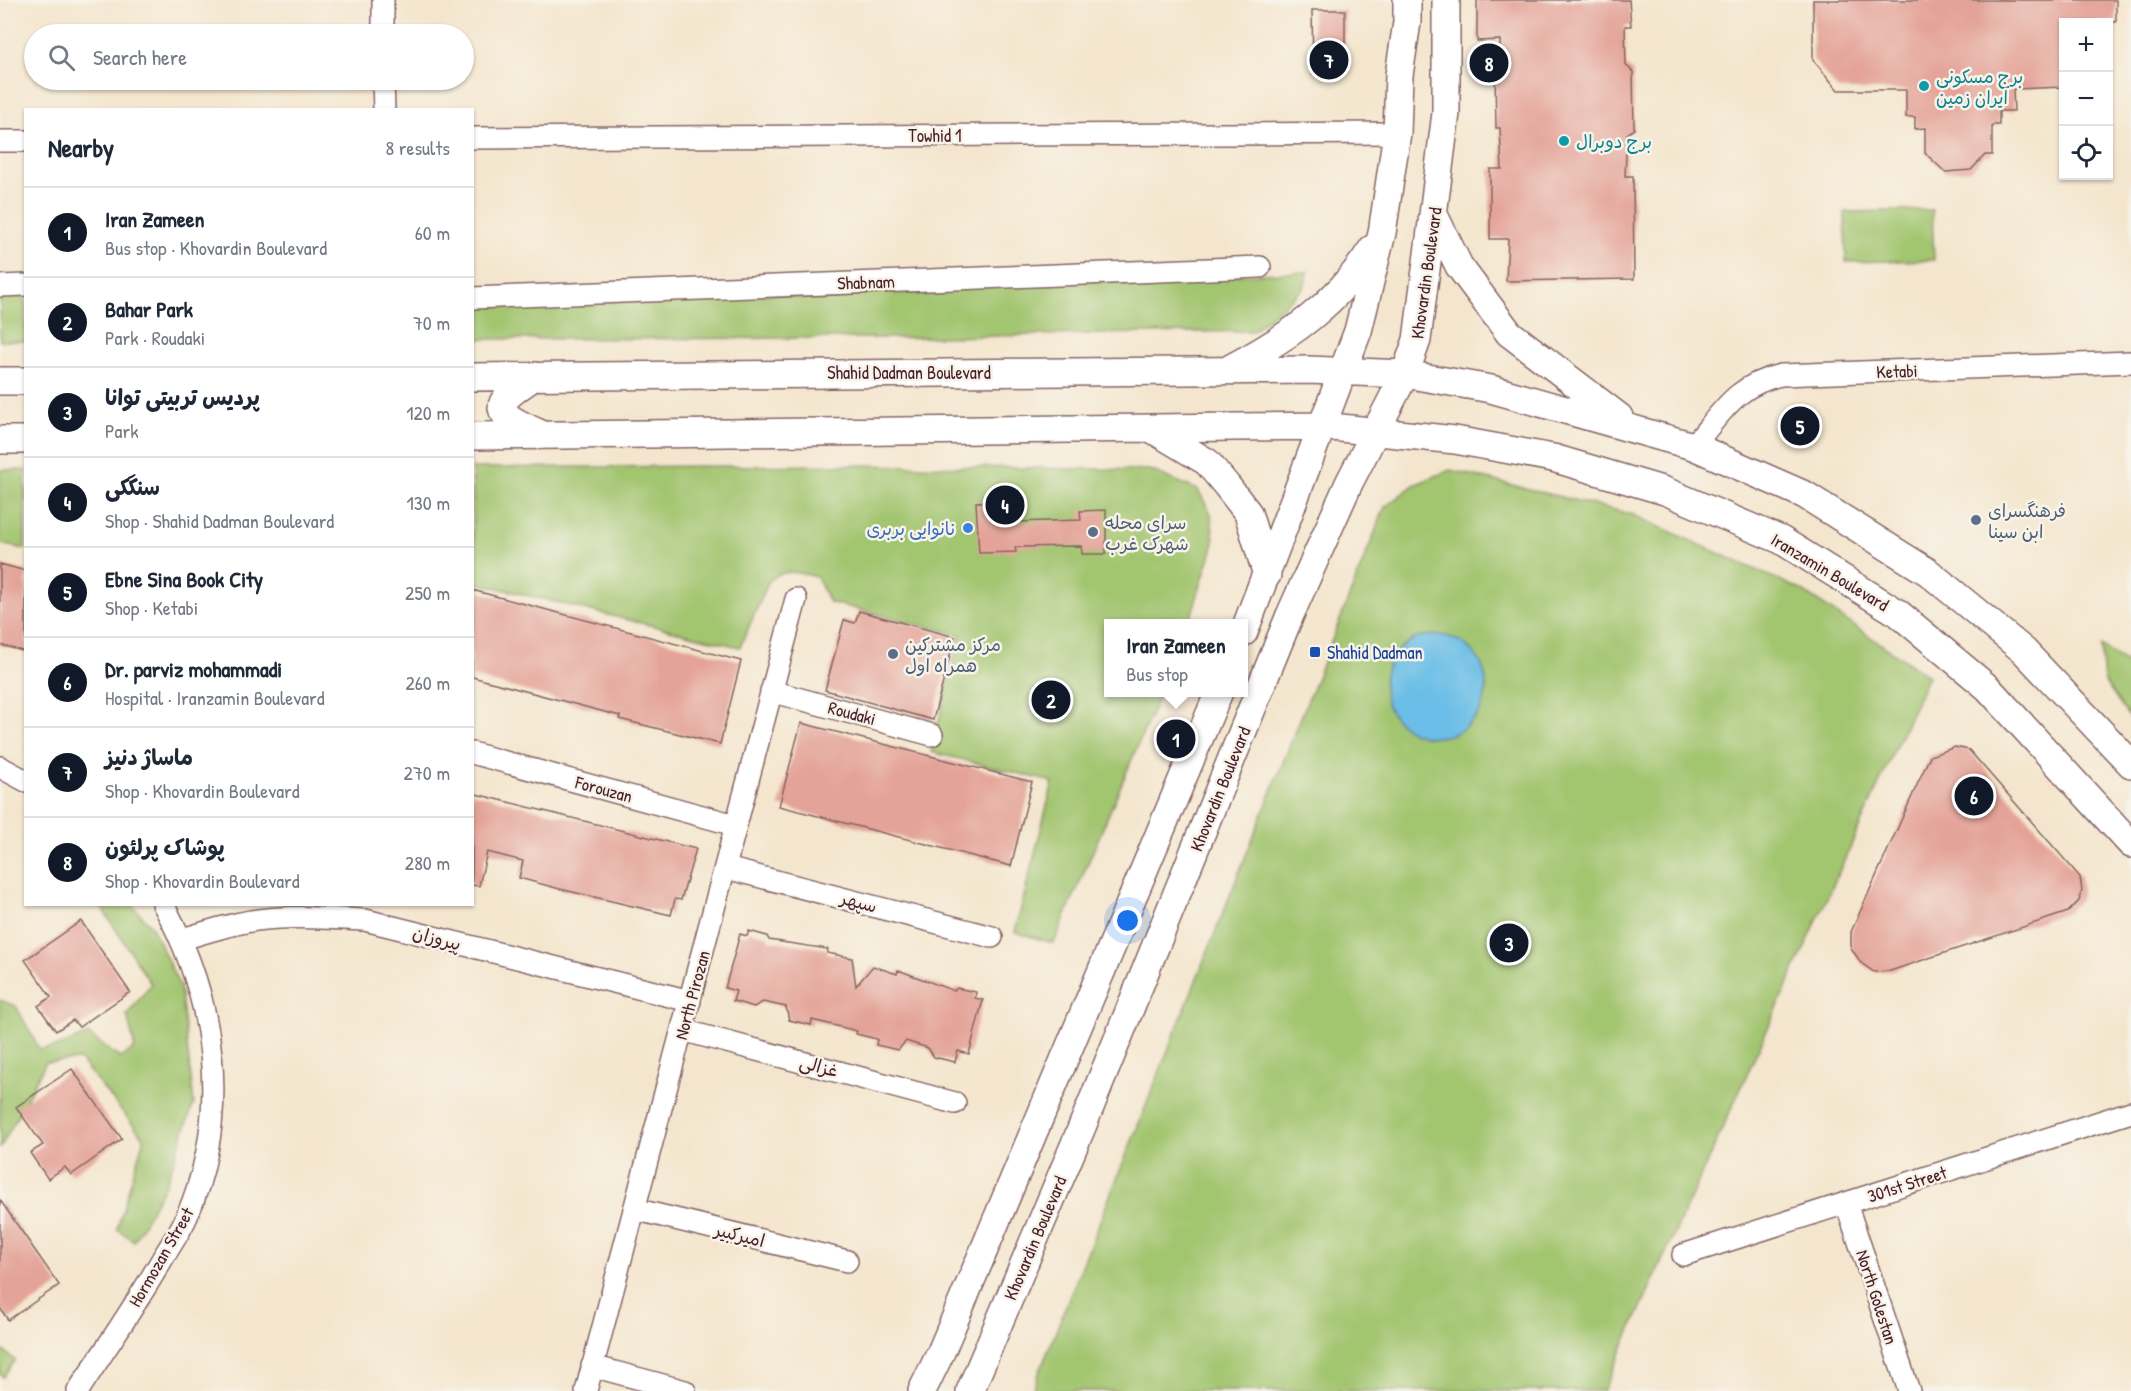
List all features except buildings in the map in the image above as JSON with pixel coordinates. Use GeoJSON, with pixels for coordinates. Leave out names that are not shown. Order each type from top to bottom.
{"type":"FeatureCollection","features":[{"type":"Feature","properties":{"kind":"main road"},"geometry":{"type":"LineString","coordinates":[[1248,622],[1345,371],[1358,330],[1382,233],[1397,133],[1399,75],[1407,22],[1407,0]]}},
{"type":"Feature","properties":{"kind":"main road","name":"Khovardin Boulevard"},"geometry":{"type":"LineString","coordinates":[[970,1391],[1082,1127],[1290,615],[1345,493],[1405,374],[1418,340],[1435,217],[1446,113],[1446,0]]}},
{"type":"Feature","properties":{"kind":"main road"},"geometry":{"type":"LineString","coordinates":[[1435,217],[1459,266],[1509,333],[1634,428]]}},
{"type":"Feature","properties":{"kind":"main road"},"geometry":{"type":"LineString","coordinates":[[1229,369],[1281,341],[1329,303],[1356,274],[1382,233]]}},
{"type":"Feature","properties":{"kind":"main road","name":"Shahid Dadman Boulevard"},"geometry":{"type":"LineString","coordinates":[[474,377],[1229,369],[1405,374]]}},
{"type":"Feature","properties":{"kind":"main road"},"geometry":{"type":"LineString","coordinates":[[1405,374],[1491,389],[1634,428],[1693,446],[1805,495],[1928,572],[2024,651],[2131,764]]}},
{"type":"Feature","properties":{"kind":"main road"},"geometry":{"type":"LineString","coordinates":[[535,376],[504,397],[501,405],[505,415],[515,423],[544,436]]}},
{"type":"Feature","properties":{"kind":"main road"},"geometry":{"type":"LineString","coordinates":[[0,381],[24,381]]}},
{"type":"Feature","properties":{"kind":"main road"},"geometry":{"type":"LineString","coordinates":[[474,436],[1323,426]]}},
{"type":"Feature","properties":{"kind":"main road","name":"Iranzamin Boulevard"},"geometry":{"type":"LineString","coordinates":[[1323,426],[1377,430],[1553,458],[1665,491],[1781,540],[1898,613],[1988,688],[2131,844]]}},
{"type":"Feature","properties":{"kind":"main road"},"geometry":{"type":"LineString","coordinates":[[1151,429],[1207,462],[1227,486],[1248,513],[1267,575]]}},
{"type":"Feature","properties":{"kind":"main road"},"geometry":{"type":"LineString","coordinates":[[0,440],[24,440]]}},
{"type":"Feature","properties":{"kind":"main road","name":"Khovardin Boulevard"},"geometry":{"type":"LineString","coordinates":[[922,1391],[941,1352],[1217,697]]}},
{"type":"Feature","properties":{"kind":"street"},"geometry":{"type":"LineString","coordinates":[[383,0],[383,24]]}},
{"type":"Feature","properties":{"kind":"street"},"geometry":{"type":"LineString","coordinates":[[383,90],[384,108]]}},
{"type":"Feature","properties":{"kind":"street","name":"Towhid 1"},"geometry":{"type":"LineString","coordinates":[[474,138],[1397,133]]}},
{"type":"Feature","properties":{"kind":"street"},"geometry":{"type":"LineString","coordinates":[[0,141],[24,141]]}},
{"type":"Feature","properties":{"kind":"street","name":"Shabnam"},"geometry":{"type":"LineString","coordinates":[[474,298],[1260,267]]}},
{"type":"Feature","properties":{"kind":"street"},"geometry":{"type":"LineString","coordinates":[[0,286],[24,285]]}},
{"type":"Feature","properties":{"kind":"street","name":"Ketabi"},"geometry":{"type":"LineString","coordinates":[[1693,446],[1743,388],[1759,380],[1781,375],[2131,362]]}},
{"type":"Feature","properties":{"kind":"street","name":"North Pirozan"},"geometry":{"type":"LineString","coordinates":[[586,1391],[796,599]]}},
{"type":"Feature","properties":{"kind":"street","name":"Roudaki"},"geometry":{"type":"LineString","coordinates":[[771,691],[932,735]]}},
{"type":"Feature","properties":{"kind":"street","name":"Forouzan"},"geometry":{"type":"LineString","coordinates":[[474,754],[735,825]]}},
{"type":"Feature","properties":{"kind":"street"},"geometry":{"type":"LineString","coordinates":[[0,767],[24,780]]}},
{"type":"Feature","properties":{"kind":"street","name":"سپهر"},"geometry":{"type":"LineString","coordinates":[[726,868],[992,937]]}},
{"type":"Feature","properties":{"kind":"street","name":"Hormozan Street"},"geometry":{"type":"LineString","coordinates":[[78,1391],[152,1278],[186,1219],[203,1176],[212,1124],[213,1078],[208,1023],[182,939],[164,906]]}},
{"type":"Feature","properties":{"kind":"street","name":"پیروزان"},"geometry":{"type":"LineString","coordinates":[[182,939],[236,924],[269,919],[317,917],[365,920],[690,1001]]}},
{"type":"Feature","properties":{"kind":"street","name":"غزالی"},"geometry":{"type":"LineString","coordinates":[[682,1030],[955,1103]]}},
{"type":"Feature","properties":{"kind":"street","name":"301st Street"},"geometry":{"type":"LineString","coordinates":[[1683,1255],[2131,1112]]}},
{"type":"Feature","properties":{"kind":"street","name":"North Golestan"},"geometry":{"type":"LineString","coordinates":[[1846,1203],[1909,1391]]}},
{"type":"Feature","properties":{"kind":"street","name":"امیرکبیر"},"geometry":{"type":"LineString","coordinates":[[634,1209],[847,1261]]}},
{"type":"Feature","properties":{"kind":"street"},"geometry":{"type":"LineString","coordinates":[[592,1366],[685,1391]]}},
{"type":"Feature","properties":{"kind":"green space"},"geometry":{"type":"Polygon","coordinates":[[[1932,210],[1934,260],[1846,262],[1845,212],[1932,210]]]}},
{"type":"Feature","properties":{"kind":"green space"},"geometry":{"type":"Polygon","coordinates":[[[1308,272],[1304,288],[1253,331],[885,338],[474,339],[474,307],[1308,272]]]}},
{"type":"Feature","properties":{"kind":"green space"},"geometry":{"type":"Polygon","coordinates":[[[0,295],[24,295],[24,341],[0,341],[0,295]]]}},
{"type":"Feature","properties":{"kind":"green space"},"geometry":{"type":"Polygon","coordinates":[[[855,465],[1150,470],[1198,490],[1211,514],[1214,543],[1190,619],[1104,619],[1104,697],[1158,697],[1054,943],[1015,932],[1053,782],[931,752],[960,635],[829,602],[817,577],[798,573],[780,574],[769,581],[740,647],[474,582],[474,468],[855,465]]]}},
{"type":"Feature","properties":{"kind":"green space"},"geometry":{"type":"Polygon","coordinates":[[[0,470],[24,470],[24,549],[0,544],[0,470]]]}},
{"type":"Feature","properties":{"kind":"green space"},"geometry":{"type":"Polygon","coordinates":[[[1450,470],[1631,514],[1801,590],[1928,676],[1603,1391],[1032,1391],[1385,507],[1414,485],[1450,470]]]}},
{"type":"Feature","properties":{"kind":"green space"},"geometry":{"type":"Polygon","coordinates":[[[2101,646],[2131,666],[2131,720],[2104,681],[2101,646]]]}},
{"type":"Feature","properties":{"kind":"green space"},"geometry":{"type":"Polygon","coordinates":[[[101,906],[133,906],[152,927],[180,987],[194,1103],[167,1181],[134,1241],[117,1229],[144,1138],[80,1060],[46,1062],[0,1149],[0,1000],[16,1006],[40,1050],[62,1045],[88,1034],[120,1058],[135,1048],[127,1015],[151,984],[101,906]]]}},
{"type":"Feature","properties":{"kind":"green space"},"geometry":{"type":"Polygon","coordinates":[[[0,1348],[15,1360],[3,1377],[0,1374],[0,1348]]]}},
{"type":"Feature","properties":{"kind":"water"},"geometry":{"type":"Polygon","coordinates":[[[1435,635],[1455,639],[1471,650],[1482,666],[1486,686],[1482,706],[1471,722],[1455,733],[1435,737],[1415,733],[1399,722],[1388,706],[1384,686],[1388,666],[1399,650],[1415,639],[1435,635]]]}},
{"type":"Feature","properties":{"kind":"place","name":"ماساژ دنیز"},"geometry":{"type":"Point","coordinates":[1329,60]}},
{"type":"Feature","properties":{"kind":"place","name":"پوشاک پرلئون"},"geometry":{"type":"Point","coordinates":[1489,63]}},
{"type":"Feature","properties":{"kind":"place","name":"برج مسکونی ایران زمین"},"geometry":{"type":"Point","coordinates":[1924,86]}},
{"type":"Feature","properties":{"kind":"place","name":"برج دوبرال"},"geometry":{"type":"Point","coordinates":[1564,141]}},
{"type":"Feature","properties":{"kind":"place","name":"Ebne Sina Book City"},"geometry":{"type":"Point","coordinates":[1800,426]}},
{"type":"Feature","properties":{"kind":"place","name":"سنگکی"},"geometry":{"type":"Point","coordinates":[1005,505]}},
{"type":"Feature","properties":{"kind":"place","name":"فرهنگسرای ابن سینا"},"geometry":{"type":"Point","coordinates":[1976,520]}},
{"type":"Feature","properties":{"kind":"place","name":"نانوایی بربری"},"geometry":{"type":"Point","coordinates":[968,528]}},
{"type":"Feature","properties":{"kind":"place","name":"سرای محله شهرک غرب"},"geometry":{"type":"Point","coordinates":[1093,532]}},
{"type":"Feature","properties":{"kind":"place","name":"Shahid Dadman"},"geometry":{"type":"Point","coordinates":[1315,652]}},
{"type":"Feature","properties":{"kind":"place","name":"مرکز مشترکین همراه اول"},"geometry":{"type":"Point","coordinates":[893,654]}},
{"type":"Feature","properties":{"kind":"place","name":"Bahar Park"},"geometry":{"type":"Point","coordinates":[1051,700]}},
{"type":"Feature","properties":{"kind":"place","name":"Iran Zameen"},"geometry":{"type":"Point","coordinates":[1176,739]}},
{"type":"Feature","properties":{"kind":"place","name":"Dr. parviz mohammadi"},"geometry":{"type":"Point","coordinates":[1974,796]}},
{"type":"Feature","properties":{"kind":"place","name":"پردیس تربیتی توانا"},"geometry":{"type":"Point","coordinates":[1509,943]}}]}
